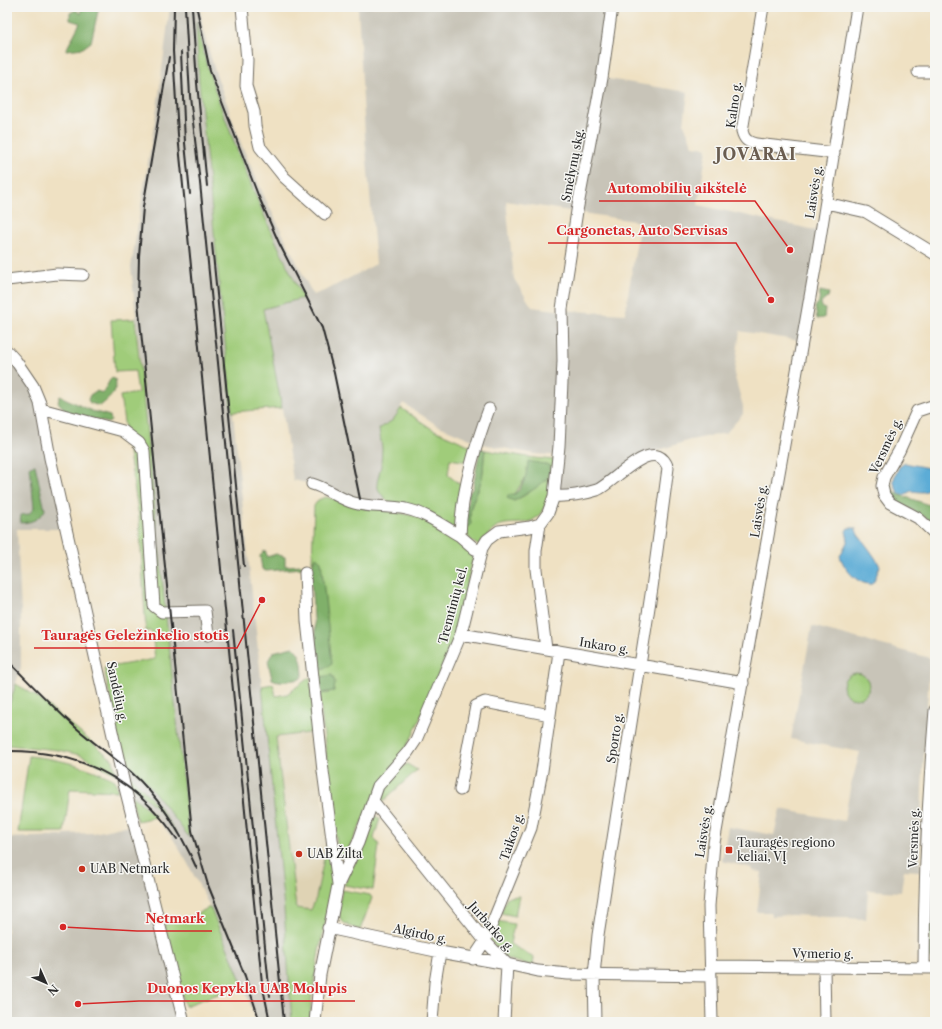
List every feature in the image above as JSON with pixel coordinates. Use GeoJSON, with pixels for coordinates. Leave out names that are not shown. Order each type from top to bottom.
{"type":"FeatureCollection","features":[{"type":"Feature","properties":{"kind":"street"},"geometry":{"type":"LineString","coordinates":[[242,7],[247,60],[246,86],[254,112],[255,126],[260,147],[284,177],[325,214]]}},
{"type":"Feature","properties":{"kind":"street","name":"Smėlynų skg."},"geometry":{"type":"LineString","coordinates":[[554,496],[559,446],[563,361],[562,309],[577,211],[602,78],[612,7]]}},
{"type":"Feature","properties":{"kind":"street","name":"Kalno g."},"geometry":{"type":"LineString","coordinates":[[763,7],[742,131],[744,137],[750,143],[834,153]]}},
{"type":"Feature","properties":{"kind":"street","name":"Laisvės g."},"geometry":{"type":"LineString","coordinates":[[712,1022],[709,906],[712,863],[826,203],[857,7]]}},
{"type":"Feature","properties":{"kind":"street"},"geometry":{"type":"LineString","coordinates":[[918,72],[935,72]]}},
{"type":"Feature","properties":{"kind":"street"},"geometry":{"type":"LineString","coordinates":[[826,203],[866,212],[935,254]]}},
{"type":"Feature","properties":{"kind":"street"},"geometry":{"type":"LineString","coordinates":[[7,280],[57,274],[83,274]]}},
{"type":"Feature","properties":{"kind":"street","name":"Sandėlių g."},"geometry":{"type":"LineString","coordinates":[[7,351],[16,360],[33,386],[41,409],[50,458],[124,784],[184,1022]]}},
{"type":"Feature","properties":{"kind":"street","name":"Versmės g."},"geometry":{"type":"LineString","coordinates":[[935,405],[918,411],[899,451],[884,477],[882,486],[884,495],[890,503],[918,518],[935,534]]}},
{"type":"Feature","properties":{"kind":"street"},"geometry":{"type":"LineString","coordinates":[[41,409],[123,431],[139,443],[144,451],[154,606],[162,612],[205,611],[208,635]]}},
{"type":"Feature","properties":{"kind":"street"},"geometry":{"type":"LineString","coordinates":[[460,536],[464,499],[476,449],[489,409]]}},
{"type":"Feature","properties":{"kind":"street","name":"Sporto g."},"geometry":{"type":"LineString","coordinates":[[554,496],[562,497],[597,490],[615,479],[629,465],[639,460],[656,456],[663,459],[668,468],[599,928],[594,975],[594,1022]]}},
{"type":"Feature","properties":{"kind":"street"},"geometry":{"type":"LineString","coordinates":[[312,484],[320,486],[340,499],[355,504],[414,511],[427,516],[460,536],[475,549],[481,551]]}},
{"type":"Feature","properties":{"kind":"street"},"geometry":{"type":"LineString","coordinates":[[546,650],[536,569],[536,551],[540,524],[548,513],[554,496]]}},
{"type":"Feature","properties":{"kind":"street","name":"Tremtinių kel."},"geometry":{"type":"LineString","coordinates":[[315,1022],[317,991],[328,928],[338,885],[358,843],[378,786],[408,752],[416,740],[462,634],[481,551],[487,540],[499,531],[530,527],[540,524]]}},
{"type":"Feature","properties":{"kind":"street","name":"Tremtinių kel."},"geometry":{"type":"LineString","coordinates":[[305,573],[307,621],[323,770],[338,885]]}},
{"type":"Feature","properties":{"kind":"street","name":"Inkaro g."},"geometry":{"type":"LineString","coordinates":[[462,634],[546,650],[743,683]]}},
{"type":"Feature","properties":{"kind":"street","name":"Taikos g."},"geometry":{"type":"LineString","coordinates":[[473,958],[485,941],[531,828],[559,652]]}},
{"type":"Feature","properties":{"kind":"street"},"geometry":{"type":"LineString","coordinates":[[460,790],[476,706],[480,703],[492,703],[550,715]]}},
{"type":"Feature","properties":{"kind":"street","name":"Versmės g."},"geometry":{"type":"LineString","coordinates":[[924,968],[924,893],[935,710]]}},
{"type":"Feature","properties":{"kind":"street","name":"Jurbarko g."},"geometry":{"type":"LineString","coordinates":[[373,801],[485,941],[506,964],[538,971],[594,975],[711,971]]}},
{"type":"Feature","properties":{"kind":"street"},"geometry":{"type":"LineString","coordinates":[[335,859],[341,865],[350,861]]}},
{"type":"Feature","properties":{"kind":"street","name":"Algirdo g."},"geometry":{"type":"LineString","coordinates":[[328,928],[440,952],[506,964]]}},
{"type":"Feature","properties":{"kind":"street"},"geometry":{"type":"LineString","coordinates":[[432,1022],[435,983],[440,952]]}},
{"type":"Feature","properties":{"kind":"street"},"geometry":{"type":"LineString","coordinates":[[504,1022],[506,964]]}},
{"type":"Feature","properties":{"kind":"street"},"geometry":{"type":"LineString","coordinates":[[824,967],[825,1022]]}},
{"type":"Feature","properties":{"kind":"street","name":"Vymerio g."},"geometry":{"type":"LineString","coordinates":[[711,971],[824,967],[935,968]]}},
{"type":"Feature","properties":{"kind":"shaded area"},"geometry":{"type":"Polygon","coordinates":[[[170,7],[200,7],[203,31],[214,68],[242,146],[263,194],[313,295],[327,290],[376,264],[365,137],[358,7],[612,7],[602,78],[688,92],[684,124],[693,146],[707,148],[698,205],[820,231],[801,341],[740,331],[734,374],[743,406],[743,414],[726,433],[690,440],[638,457],[595,487],[564,493],[559,488],[562,456],[535,454],[482,444],[437,425],[403,403],[393,420],[379,429],[382,448],[381,466],[377,483],[379,492],[388,501],[355,504],[312,484],[293,480],[282,408],[263,309],[303,297],[247,178],[206,67],[196,25],[199,82],[207,170],[264,706],[284,909],[292,1022],[257,1022],[210,907],[188,864],[174,840],[160,822],[151,811],[131,794],[129,783],[158,809],[175,831],[142,787],[125,770],[122,758],[144,779],[188,836],[131,267],[158,101],[170,7]],[[506,201],[514,279],[532,307],[625,314],[640,222],[506,201]]]}},
{"type":"Feature","properties":{"kind":"shaded area"},"geometry":{"type":"Polygon","coordinates":[[[7,351],[33,385],[67,529],[17,529],[21,612],[21,667],[7,712],[7,351]]]}},
{"type":"Feature","properties":{"kind":"shaded area"},"geometry":{"type":"Polygon","coordinates":[[[812,626],[930,658],[922,787],[920,871],[904,870],[901,892],[868,890],[866,919],[792,915],[772,916],[770,912],[757,912],[762,872],[752,871],[752,868],[722,861],[728,827],[774,835],[780,809],[844,821],[850,789],[860,752],[791,739],[812,626]]]}},
{"type":"Feature","properties":{"kind":"shaded area"},"geometry":{"type":"Polygon","coordinates":[[[316,732],[327,843],[316,898],[311,911],[296,908],[276,736],[316,732]]]}},
{"type":"Feature","properties":{"kind":"shaded area"},"geometry":{"type":"Polygon","coordinates":[[[134,824],[184,1022],[7,1022],[7,838],[63,836],[64,834],[94,833],[134,824]]]}},
{"type":"Feature","properties":{"kind":"green space"},"geometry":{"type":"Polygon","coordinates":[[[81,7],[99,7],[91,42],[83,48],[66,50],[80,23],[70,20],[70,13],[76,10],[81,14],[81,7]]]}},
{"type":"Feature","properties":{"kind":"green space"},"geometry":{"type":"Polygon","coordinates":[[[196,21],[211,79],[247,176],[303,298],[263,309],[282,408],[232,412],[199,82],[196,21]]]}},
{"type":"Feature","properties":{"kind":"green space"},"geometry":{"type":"Polygon","coordinates":[[[820,291],[829,293],[828,297],[821,303],[822,307],[825,309],[824,318],[817,319],[815,307],[819,302],[820,291]]]}},
{"type":"Feature","properties":{"kind":"green space"},"geometry":{"type":"Polygon","coordinates":[[[135,319],[189,837],[144,779],[122,758],[104,668],[155,659],[152,631],[146,631],[139,517],[120,396],[138,393],[135,371],[115,372],[111,320],[135,319]]]}},
{"type":"Feature","properties":{"kind":"green space"},"geometry":{"type":"Polygon","coordinates":[[[111,378],[115,379],[116,387],[110,398],[100,406],[90,403],[88,400],[90,395],[96,391],[103,393],[111,378]]]}},
{"type":"Feature","properties":{"kind":"green space"},"geometry":{"type":"Polygon","coordinates":[[[60,396],[92,411],[110,416],[111,421],[108,423],[67,412],[58,402],[60,396]]]}},
{"type":"Feature","properties":{"kind":"green space"},"geometry":{"type":"Polygon","coordinates":[[[401,408],[432,429],[473,447],[468,462],[450,459],[448,475],[463,487],[457,527],[455,528],[388,501],[379,492],[377,483],[381,466],[382,448],[379,429],[393,420],[401,408]]]}},
{"type":"Feature","properties":{"kind":"green space"},"geometry":{"type":"Polygon","coordinates":[[[480,448],[485,450],[483,475],[471,506],[471,525],[466,528],[465,517],[469,493],[473,488],[480,448]]]}},
{"type":"Feature","properties":{"kind":"green space"},"geometry":{"type":"Polygon","coordinates":[[[485,450],[554,460],[548,499],[539,515],[532,520],[523,523],[505,524],[499,526],[478,545],[469,538],[466,528],[471,525],[470,511],[482,478],[485,450]],[[527,475],[514,495],[508,495],[514,501],[547,479],[527,475]]]}},
{"type":"Feature","properties":{"kind":"green space"},"geometry":{"type":"Polygon","coordinates":[[[528,461],[549,465],[549,475],[539,486],[514,501],[507,498],[508,495],[514,495],[523,484],[528,461]]]}},
{"type":"Feature","properties":{"kind":"green space"},"geometry":{"type":"Polygon","coordinates":[[[35,465],[45,510],[35,520],[20,523],[21,515],[29,514],[34,508],[30,466],[35,465]]]}},
{"type":"Feature","properties":{"kind":"green space"},"geometry":{"type":"Polygon","coordinates":[[[889,481],[893,491],[897,494],[929,505],[935,501],[935,525],[930,520],[890,498],[886,482],[889,481]]]}},
{"type":"Feature","properties":{"kind":"green space"},"geometry":{"type":"Polygon","coordinates":[[[325,497],[424,518],[465,546],[474,554],[455,635],[413,735],[363,820],[343,860],[337,846],[319,694],[329,693],[318,679],[318,669],[325,668],[316,557],[312,562],[314,506],[318,500],[325,497]]]}},
{"type":"Feature","properties":{"kind":"green space"},"geometry":{"type":"Polygon","coordinates":[[[264,551],[266,552],[267,557],[276,554],[285,557],[285,566],[302,565],[302,568],[266,571],[262,569],[260,556],[264,551]]]}},
{"type":"Feature","properties":{"kind":"green space"},"geometry":{"type":"Polygon","coordinates":[[[316,557],[321,561],[332,664],[325,668],[318,669],[310,568],[316,557]]]}},
{"type":"Feature","properties":{"kind":"green space"},"geometry":{"type":"Polygon","coordinates":[[[293,647],[300,656],[303,675],[300,679],[280,682],[272,679],[268,661],[273,652],[293,647]]]}},
{"type":"Feature","properties":{"kind":"green space"},"geometry":{"type":"Polygon","coordinates":[[[856,673],[865,677],[869,686],[865,695],[856,699],[847,695],[843,686],[847,677],[856,673]]]}},
{"type":"Feature","properties":{"kind":"green space"},"geometry":{"type":"Polygon","coordinates":[[[332,675],[335,682],[334,691],[322,693],[318,679],[332,675]]]}},
{"type":"Feature","properties":{"kind":"green space"},"geometry":{"type":"Polygon","coordinates":[[[310,677],[316,732],[276,737],[296,908],[311,910],[316,898],[327,843],[333,889],[319,951],[311,1002],[310,1022],[292,1022],[284,909],[262,686],[273,684],[276,696],[287,694],[310,677]]]}},
{"type":"Feature","properties":{"kind":"green space"},"geometry":{"type":"Polygon","coordinates":[[[16,684],[36,696],[113,760],[116,774],[80,755],[58,750],[7,745],[7,712],[16,684]]]}},
{"type":"Feature","properties":{"kind":"green space"},"geometry":{"type":"Polygon","coordinates":[[[29,756],[62,761],[84,767],[115,780],[118,791],[70,789],[64,832],[18,832],[29,756]]]}},
{"type":"Feature","properties":{"kind":"green space"},"geometry":{"type":"Polygon","coordinates":[[[407,764],[417,770],[381,803],[378,800],[386,784],[397,771],[407,764]]]}},
{"type":"Feature","properties":{"kind":"green space"},"geometry":{"type":"Polygon","coordinates":[[[125,770],[159,807],[177,834],[158,809],[129,783],[125,770]]]}},
{"type":"Feature","properties":{"kind":"green space"},"geometry":{"type":"Polygon","coordinates":[[[131,794],[156,817],[137,821],[131,794]]]}},
{"type":"Feature","properties":{"kind":"green space"},"geometry":{"type":"Polygon","coordinates":[[[375,816],[380,819],[374,838],[379,845],[373,890],[344,885],[364,844],[372,818],[375,816]]]}},
{"type":"Feature","properties":{"kind":"green space"},"geometry":{"type":"Polygon","coordinates":[[[342,890],[370,895],[372,898],[360,930],[345,924],[339,916],[339,905],[342,890]]]}},
{"type":"Feature","properties":{"kind":"green space"},"geometry":{"type":"Polygon","coordinates":[[[519,896],[515,916],[501,913],[507,897],[519,896]]]}},
{"type":"Feature","properties":{"kind":"green space"},"geometry":{"type":"Polygon","coordinates":[[[929,897],[935,897],[935,962],[933,962],[930,957],[929,897]]]}},
{"type":"Feature","properties":{"kind":"green space"},"geometry":{"type":"Polygon","coordinates":[[[210,907],[243,985],[185,1006],[164,924],[187,919],[210,907]]]}},
{"type":"Feature","properties":{"kind":"green space"},"geometry":{"type":"Polygon","coordinates":[[[497,921],[514,924],[510,944],[534,957],[533,966],[507,959],[490,940],[497,921]]]}},
{"type":"Feature","properties":{"kind":"water"},"geometry":{"type":"Polygon","coordinates":[[[905,463],[928,468],[934,471],[934,481],[927,491],[911,491],[904,495],[898,493],[893,481],[899,467],[905,463]]]}},
{"type":"Feature","properties":{"kind":"water"},"geometry":{"type":"Polygon","coordinates":[[[848,528],[855,528],[858,535],[880,566],[873,584],[867,584],[852,576],[842,561],[840,556],[848,540],[846,531],[848,528]]]}},
{"type":"Feature","properties":{"kind":"railway"},"geometry":{"type":"LineString","coordinates":[[174,7],[173,51],[178,135],[262,983],[270,1022]]}},
{"type":"Feature","properties":{"kind":"railway"},"geometry":{"type":"LineString","coordinates":[[185,7],[190,96],[284,1022]]}},
{"type":"Feature","properties":{"kind":"railway"},"geometry":{"type":"LineString","coordinates":[[192,7],[197,83],[207,186]]}},
{"type":"Feature","properties":{"kind":"railway"},"geometry":{"type":"LineString","coordinates":[[197,9],[210,71],[258,195],[279,243],[322,328],[334,373],[360,499]]}},
{"type":"Feature","properties":{"kind":"railway"},"geometry":{"type":"LineString","coordinates":[[181,52],[185,143],[190,194]]}},
{"type":"Feature","properties":{"kind":"railway"},"geometry":{"type":"LineString","coordinates":[[169,57],[143,207],[139,256],[138,302],[192,831],[208,885],[245,976],[260,1022]]}},
{"type":"Feature","properties":{"kind":"railway"},"geometry":{"type":"LineString","coordinates":[[212,244],[244,566]]}},
{"type":"Feature","properties":{"kind":"railway"},"geometry":{"type":"LineString","coordinates":[[233,630],[270,996]]}},
{"type":"Feature","properties":{"kind":"railway"},"geometry":{"type":"LineString","coordinates":[[7,660],[74,726],[142,782],[169,817],[184,842],[197,869]]}},
{"type":"Feature","properties":{"kind":"railway"},"geometry":{"type":"LineString","coordinates":[[7,751],[34,752],[59,756],[104,772],[143,800],[161,818],[177,839]]}},
{"type":"Feature","properties":{"kind":"place","name":"Automobilių aikštelė"},"geometry":{"type":"Point","coordinates":[790,250]}},
{"type":"Feature","properties":{"kind":"place","name":"Cargonetas, Auto Servisas"},"geometry":{"type":"Point","coordinates":[771,300]}},
{"type":"Feature","properties":{"kind":"place","name":"Tauragės Geležinkelio stotis"},"geometry":{"type":"Point","coordinates":[262,600]}},
{"type":"Feature","properties":{"kind":"place","name":"Tauragės regiono keliai, VĮ"},"geometry":{"type":"Point","coordinates":[729,850]}},
{"type":"Feature","properties":{"kind":"place","name":"UAB Žilta"},"geometry":{"type":"Point","coordinates":[299,854]}},
{"type":"Feature","properties":{"kind":"place","name":"UAB Netmark"},"geometry":{"type":"Point","coordinates":[82,869]}},
{"type":"Feature","properties":{"kind":"place","name":"Netmark"},"geometry":{"type":"Point","coordinates":[63,927]}},
{"type":"Feature","properties":{"kind":"place","name":"Duonos Kepykla UAB Molupis"},"geometry":{"type":"Point","coordinates":[78,1004]}},
{"type":"Feature","properties":{"kind":"district","name":"JOVARAI"},"geometry":{"type":"Point","coordinates":[756,154]}}]}
